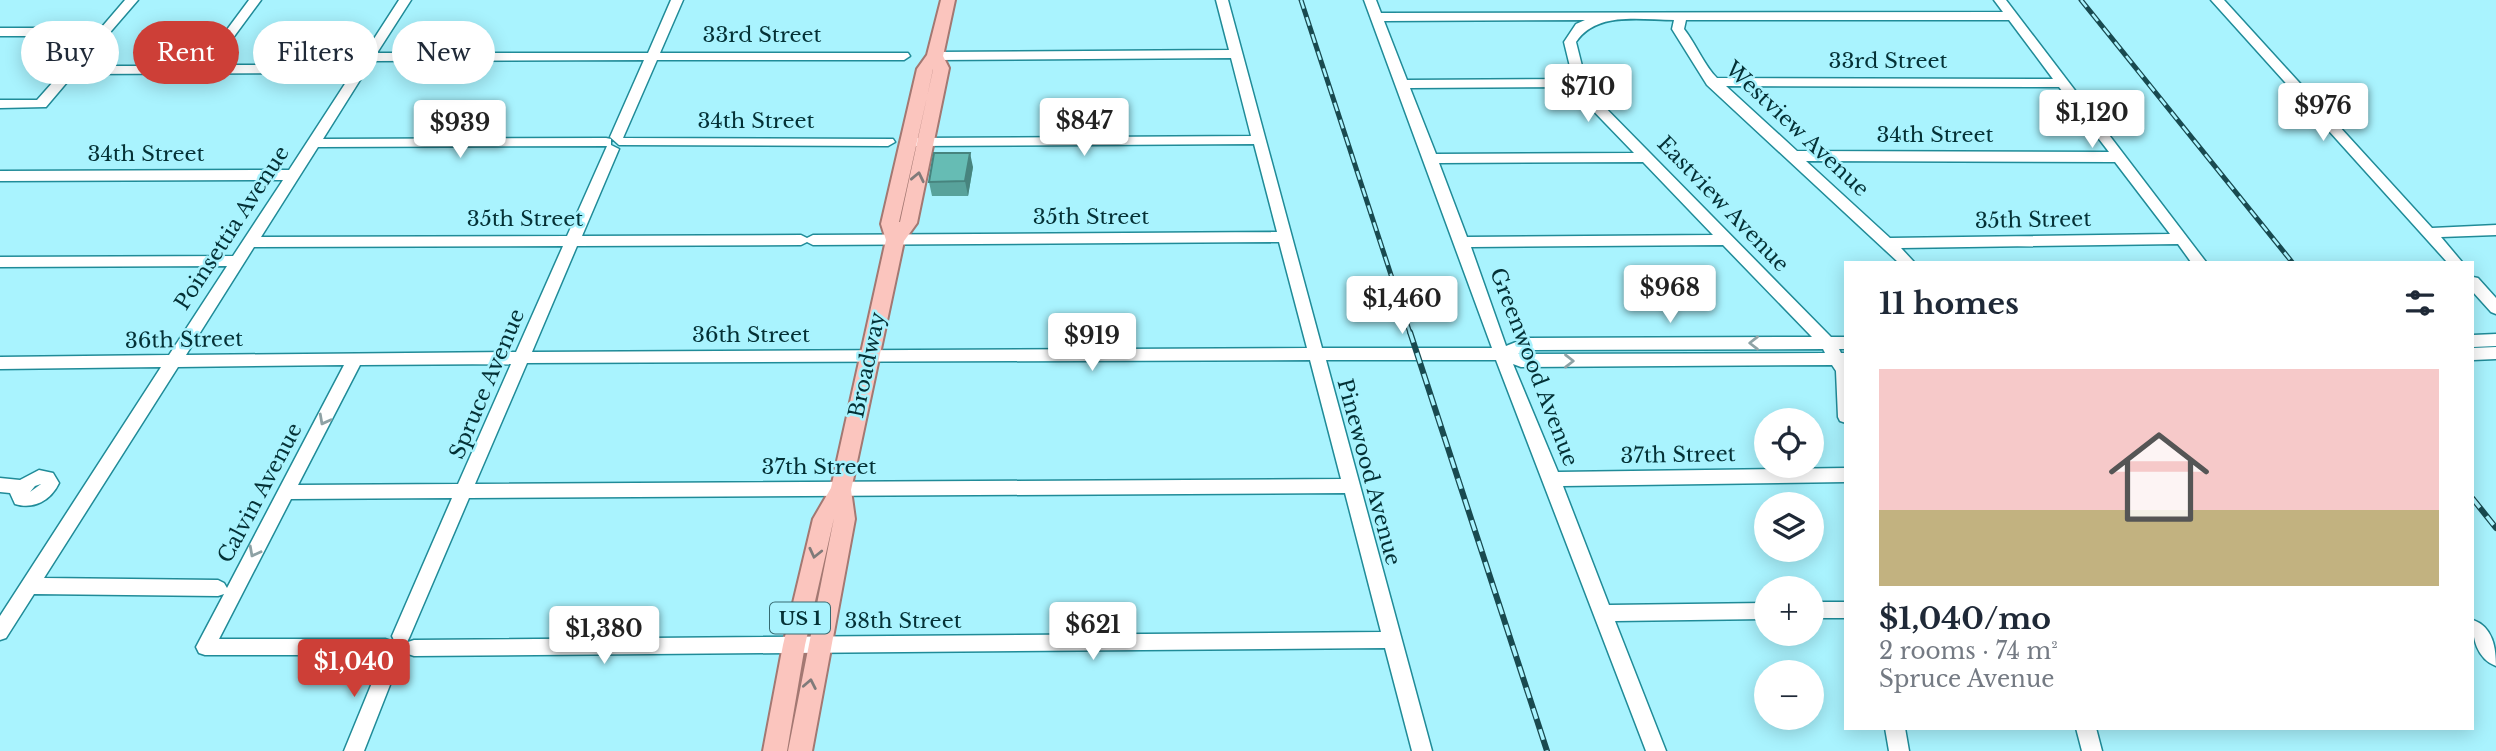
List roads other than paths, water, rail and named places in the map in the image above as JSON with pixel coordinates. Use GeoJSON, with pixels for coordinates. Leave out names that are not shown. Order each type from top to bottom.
{"type":"FeatureCollection","features":[{"type":"Feature","properties":{"kind":"main road","name":"Broadway"},"geometry":{"type":"LineString","coordinates":[[800,751],[818,645],[845,519],[841,490],[895,240],[908,223],[917,141],[941,68],[935,56],[948,0]]}},
{"type":"Feature","properties":{"kind":"main road","name":"Broadway"},"geometry":{"type":"LineString","coordinates":[[775,751],[794,645],[823,519],[841,490]]}},
{"type":"Feature","properties":{"kind":"street"},"geometry":{"type":"LineString","coordinates":[[114,21],[132,0]]}},
{"type":"Feature","properties":{"kind":"street"},"geometry":{"type":"LineString","coordinates":[[239,22],[255,0]]}},
{"type":"Feature","properties":{"kind":"street","name":"Poinsettia Avenue"},"geometry":{"type":"LineString","coordinates":[[378,43],[405,0]]}},
{"type":"Feature","properties":{"kind":"street","name":"Spruce Avenue"},"geometry":{"type":"LineString","coordinates":[[354,751],[677,0]]}},
{"type":"Feature","properties":{"kind":"street","name":"Pinewood Avenue"},"geometry":{"type":"LineString","coordinates":[[1222,0],[1422,751]]}},
{"type":"Feature","properties":{"kind":"street","name":"Greenwood Avenue"},"geometry":{"type":"LineString","coordinates":[[1370,0],[1502,354],[1656,751]]}},
{"type":"Feature","properties":{"kind":"street"},"geometry":{"type":"LineString","coordinates":[[1618,0],[1623,16]]}},
{"type":"Feature","properties":{"kind":"street"},"geometry":{"type":"LineString","coordinates":[[2000,0],[2198,261]]}},
{"type":"Feature","properties":{"kind":"street"},"geometry":{"type":"LineString","coordinates":[[2217,0],[2454,261]]}},
{"type":"Feature","properties":{"kind":"street","name":"Eastview Avenue"},"geometry":{"type":"LineString","coordinates":[[1623,16],[1590,21],[1574,34],[1570,51],[1578,83],[1589,100],[1843,359]]}},
{"type":"Feature","properties":{"kind":"street","name":"Westview Avenue"},"geometry":{"type":"LineString","coordinates":[[1681,16],[1678,29],[1712,82],[1906,261]]}},
{"type":"Feature","properties":{"kind":"street"},"geometry":{"type":"LineString","coordinates":[[1376,17],[2012,16]]}},
{"type":"Feature","properties":{"kind":"street"},"geometry":{"type":"LineString","coordinates":[[0,32],[21,32]]}},
{"type":"Feature","properties":{"kind":"street"},"geometry":{"type":"LineString","coordinates":[[935,56],[1236,54]]}},
{"type":"Feature","properties":{"kind":"street","name":"33rd Street"},"geometry":{"type":"LineString","coordinates":[[378,63],[653,56],[904,56]]}},
{"type":"Feature","properties":{"kind":"street","name":"33rd Street"},"geometry":{"type":"LineString","coordinates":[[1712,82],[2063,83]]}},
{"type":"Feature","properties":{"kind":"street"},"geometry":{"type":"LineString","coordinates":[[1402,84],[1578,83]]}},
{"type":"Feature","properties":{"kind":"street"},"geometry":{"type":"LineString","coordinates":[[0,104],[41,104],[59,84]]}},
{"type":"Feature","properties":{"kind":"street","name":"Poinsettia Avenue"},"geometry":{"type":"LineString","coordinates":[[0,632],[352,84]]}},
{"type":"Feature","properties":{"kind":"street"},"geometry":{"type":"LineString","coordinates":[[917,141],[1259,140]]}},
{"type":"Feature","properties":{"kind":"street","name":"34th Street"},"geometry":{"type":"LineString","coordinates":[[313,144],[888,142]]}},
{"type":"Feature","properties":{"kind":"street","name":"34th Street"},"geometry":{"type":"LineString","coordinates":[[1793,156],[2119,157]]}},
{"type":"Feature","properties":{"kind":"street"},"geometry":{"type":"LineString","coordinates":[[1430,159],[1645,157]]}},
{"type":"Feature","properties":{"kind":"street","name":"34th Street"},"geometry":{"type":"LineString","coordinates":[[0,176],[293,175]]}},
{"type":"Feature","properties":{"kind":"street"},"geometry":{"type":"LineString","coordinates":[[2428,233],[2496,230]]}},
{"type":"Feature","properties":{"kind":"street","name":"35th Street"},"geometry":{"type":"LineString","coordinates":[[250,242],[1285,237]]}},
{"type":"Feature","properties":{"kind":"street","name":"35th Street"},"geometry":{"type":"LineString","coordinates":[[1885,243],[2181,239]]}},
{"type":"Feature","properties":{"kind":"street"},"geometry":{"type":"LineString","coordinates":[[1462,242],[1728,240]]}},
{"type":"Feature","properties":{"kind":"street"},"geometry":{"type":"LineString","coordinates":[[0,262],[238,261]]}},
{"type":"Feature","properties":{"kind":"street"},"geometry":{"type":"LineString","coordinates":[[2474,283],[2496,307]]}},
{"type":"Feature","properties":{"kind":"street"},"geometry":{"type":"LineString","coordinates":[[1786,343],[1799,335],[1800,317]]}},
{"type":"Feature","properties":{"kind":"street"},"geometry":{"type":"LineString","coordinates":[[2474,341],[2496,340]]}},
{"type":"Feature","properties":{"kind":"street","name":"36th Street"},"geometry":{"type":"LineString","coordinates":[[1502,354],[1526,344],[1844,343]]}},
{"type":"Feature","properties":{"kind":"street","name":"36th Street"},"geometry":{"type":"LineString","coordinates":[[0,363],[1316,354],[1502,354],[1521,361],[1843,359]]}},
{"type":"Feature","properties":{"kind":"street"},"geometry":{"type":"LineString","coordinates":[[2474,354],[2496,354]]}},
{"type":"Feature","properties":{"kind":"street","name":"Calvin Avenue"},"geometry":{"type":"LineString","coordinates":[[205,647],[355,360]]}},
{"type":"Feature","properties":{"kind":"street","name":"37th Street"},"geometry":{"type":"LineString","coordinates":[[1552,479],[1844,475]]}},
{"type":"Feature","properties":{"kind":"street"},"geometry":{"type":"LineString","coordinates":[[0,485],[21,487]]}},
{"type":"Feature","properties":{"kind":"street","name":"37th Street"},"geometry":{"type":"LineString","coordinates":[[286,492],[1351,486]]}},
{"type":"Feature","properties":{"kind":"street"},"geometry":{"type":"LineString","coordinates":[[30,586],[218,588]]}},
{"type":"Feature","properties":{"kind":"street"},"geometry":{"type":"LineString","coordinates":[[1824,610],[1844,610]]}},
{"type":"Feature","properties":{"kind":"street"},"geometry":{"type":"LineString","coordinates":[[1604,613],[1754,611]]}},
{"type":"Feature","properties":{"kind":"street"},"geometry":{"type":"LineString","coordinates":[[2474,629],[2496,658]]}},
{"type":"Feature","properties":{"kind":"street","name":"38th Street"},"geometry":{"type":"LineString","coordinates":[[205,647],[398,648],[1392,640]]}},
{"type":"Feature","properties":{"kind":"street"},"geometry":{"type":"LineString","coordinates":[[1895,730],[1899,751]]}},
{"type":"Feature","properties":{"kind":"street"},"geometry":{"type":"LineString","coordinates":[[2087,730],[2092,751]]}},
{"type":"Feature","properties":{"kind":"railway"},"geometry":{"type":"LineString","coordinates":[[1301,0],[1410,333]]}},
{"type":"Feature","properties":{"kind":"railway"},"geometry":{"type":"LineString","coordinates":[[2081,0],[2291,261]]}},
{"type":"Feature","properties":{"kind":"railway"},"geometry":{"type":"LineString","coordinates":[[1410,332],[1547,751]]}},
{"type":"Feature","properties":{"kind":"railway"},"geometry":{"type":"LineString","coordinates":[[2474,500],[2496,528]]}}]}
